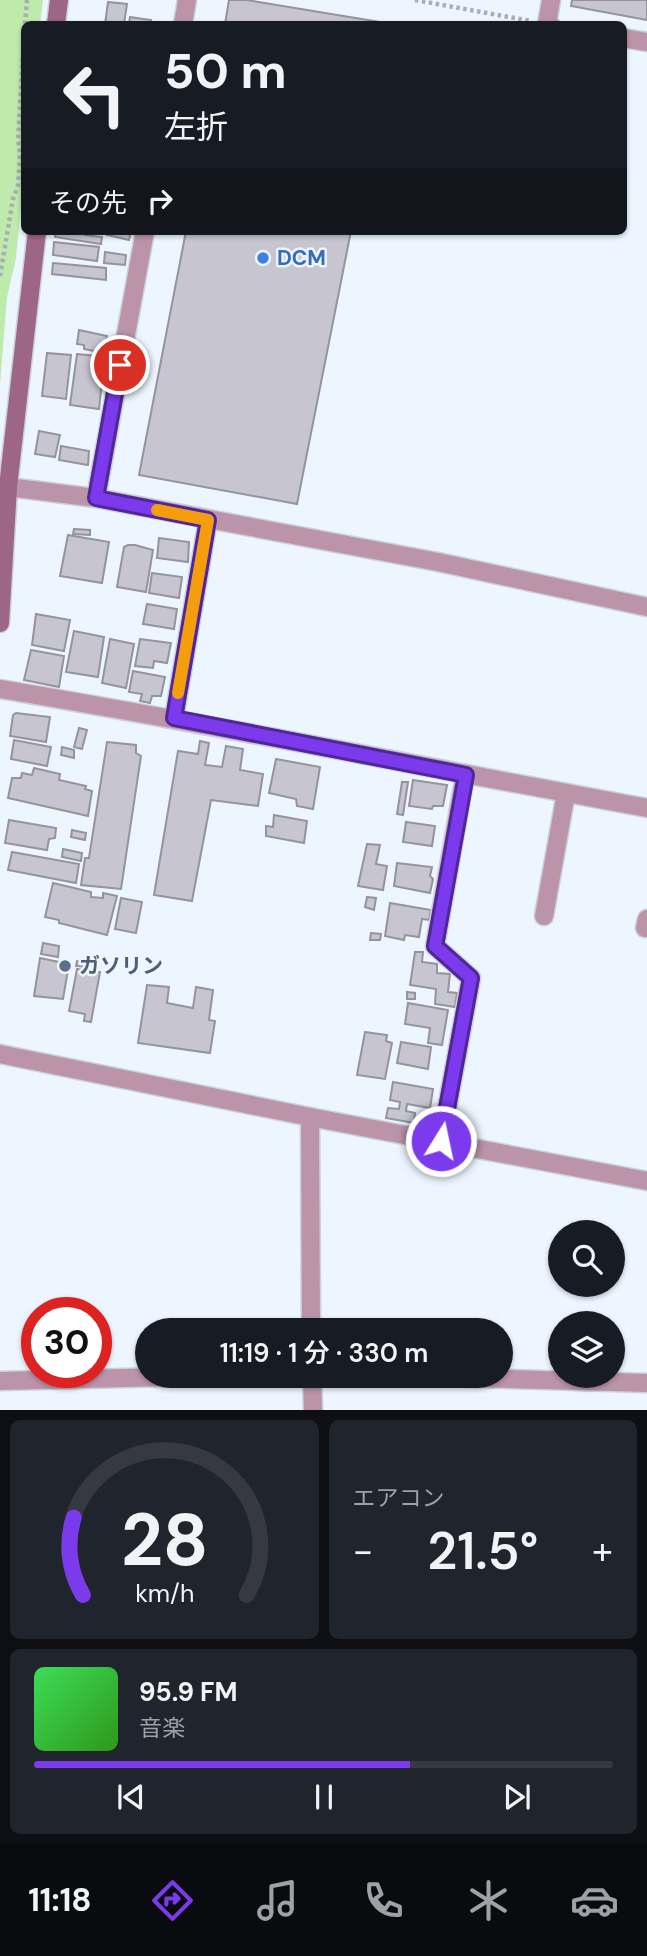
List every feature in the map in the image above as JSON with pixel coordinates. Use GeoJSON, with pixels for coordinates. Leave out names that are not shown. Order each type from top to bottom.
{"type":"FeatureCollection","features":[{"type":"Feature","properties":{"kind":"main road"},"geometry":{"type":"LineString","coordinates":[[56,21],[59,0]]}},
{"type":"Feature","properties":{"kind":"main road"},"geometry":{"type":"LineString","coordinates":[[0,623],[8,487],[37,235]]}},
{"type":"Feature","properties":{"kind":"street"},"geometry":{"type":"LineString","coordinates":[[184,21],[187,0]]}},
{"type":"Feature","properties":{"kind":"street"},"geometry":{"type":"LineString","coordinates":[[548,21],[551,0]]}},
{"type":"Feature","properties":{"kind":"street"},"geometry":{"type":"LineString","coordinates":[[627,39],[647,43]]}},
{"type":"Feature","properties":{"kind":"street"},"geometry":{"type":"LineString","coordinates":[[96,498],[144,235]]}},
{"type":"Feature","properties":{"kind":"street"},"geometry":{"type":"LineString","coordinates":[[8,487],[96,498],[438,562],[647,607]]}},
{"type":"Feature","properties":{"kind":"street"},"geometry":{"type":"LineString","coordinates":[[174,718],[208,520]]}},
{"type":"Feature","properties":{"kind":"street"},"geometry":{"type":"LineString","coordinates":[[0,689],[174,718],[647,808]]}},
{"type":"Feature","properties":{"kind":"street"},"geometry":{"type":"LineString","coordinates":[[441,1141],[471,978],[435,946],[466,775]]}},
{"type":"Feature","properties":{"kind":"street"},"geometry":{"type":"LineString","coordinates":[[544,916],[566,793]]}},
{"type":"Feature","properties":{"kind":"street"},"geometry":{"type":"LineString","coordinates":[[0,1054],[647,1181]]}},
{"type":"Feature","properties":{"kind":"street"},"geometry":{"type":"LineString","coordinates":[[310,1116],[312,1318]]}},
{"type":"Feature","properties":{"kind":"street"},"geometry":{"type":"LineString","coordinates":[[0,1381],[135,1378]]}},
{"type":"Feature","properties":{"kind":"street"},"geometry":{"type":"LineString","coordinates":[[513,1379],[647,1383]]}},
{"type":"Feature","properties":{"kind":"street"},"geometry":{"type":"LineString","coordinates":[[312,1388],[313,1410]]}},
{"type":"Feature","properties":{"kind":"path"},"geometry":{"type":"LineString","coordinates":[[25,21],[27,0]]}},
{"type":"Feature","properties":{"kind":"path"},"geometry":{"type":"LineString","coordinates":[[415,0],[531,21]]}},
{"type":"Feature","properties":{"kind":"path"},"geometry":{"type":"LineString","coordinates":[[0,276],[13,199],[18,185],[21,88]]}},
{"type":"Feature","properties":{"kind":"green space"},"geometry":{"type":"Polygon","coordinates":[[[0,0],[43,0],[40,21],[21,21],[21,207],[16,258],[7,297],[0,384],[0,0]]]}},
{"type":"Feature","properties":{"kind":"building"},"geometry":{"type":"Polygon","coordinates":[[[229,0],[247,0],[374,21],[226,21],[229,0]]]}},
{"type":"Feature","properties":{"kind":"building"},"geometry":{"type":"Polygon","coordinates":[[[572,0],[647,0],[647,20],[571,6],[572,0]]]}},
{"type":"Feature","properties":{"kind":"building"},"geometry":{"type":"Polygon","coordinates":[[[108,2],[127,4],[124,21],[105,21],[108,2]]]}},
{"type":"Feature","properties":{"kind":"building"},"geometry":{"type":"Polygon","coordinates":[[[130,17],[151,20],[151,21],[129,21],[130,17]]]}},
{"type":"Feature","properties":{"kind":"building"},"geometry":{"type":"Polygon","coordinates":[[[85,235],[102,237],[101,244],[55,237],[85,235]]]}},
{"type":"Feature","properties":{"kind":"building"},"geometry":{"type":"Polygon","coordinates":[[[107,235],[130,235],[129,240],[107,235]]]}},
{"type":"Feature","properties":{"kind":"building"},"geometry":{"type":"Polygon","coordinates":[[[185,235],[350,235],[297,504],[139,475],[185,235]]]}},
{"type":"Feature","properties":{"kind":"building"},"geometry":{"type":"Polygon","coordinates":[[[54,242],[99,247],[97,261],[53,255],[54,242]]]}},
{"type":"Feature","properties":{"kind":"building"},"geometry":{"type":"Polygon","coordinates":[[[105,252],[126,255],[125,265],[104,263],[105,252]]]}},
{"type":"Feature","properties":{"kind":"building"},"geometry":{"type":"Polygon","coordinates":[[[53,263],[106,268],[106,280],[52,274],[53,263]]]}},
{"type":"Feature","properties":{"kind":"building"},"geometry":{"type":"Polygon","coordinates":[[[79,330],[107,336],[104,353],[84,349],[84,345],[77,344],[79,330]]]}},
{"type":"Feature","properties":{"kind":"building"},"geometry":{"type":"Polygon","coordinates":[[[47,353],[71,355],[66,399],[42,396],[47,353]]]}},
{"type":"Feature","properties":{"kind":"building"},"geometry":{"type":"Polygon","coordinates":[[[77,354],[97,356],[96,369],[103,371],[99,409],[70,405],[77,354]]]}},
{"type":"Feature","properties":{"kind":"building"},"geometry":{"type":"Polygon","coordinates":[[[39,431],[60,435],[55,457],[35,454],[39,431]]]}},
{"type":"Feature","properties":{"kind":"building"},"geometry":{"type":"Polygon","coordinates":[[[61,446],[89,451],[88,465],[59,460],[61,446]]]}},
{"type":"Feature","properties":{"kind":"building"},"geometry":{"type":"Polygon","coordinates":[[[74,529],[90,530],[90,535],[73,534],[74,529]]]}},
{"type":"Feature","properties":{"kind":"building"},"geometry":{"type":"Polygon","coordinates":[[[68,535],[109,542],[102,583],[60,576],[68,535]]]}},
{"type":"Feature","properties":{"kind":"building"},"geometry":{"type":"Polygon","coordinates":[[[159,538],[189,542],[188,562],[157,558],[159,538]]]}},
{"type":"Feature","properties":{"kind":"building"},"geometry":{"type":"Polygon","coordinates":[[[128,545],[153,550],[146,592],[117,587],[124,547],[128,545]]]}},
{"type":"Feature","properties":{"kind":"building"},"geometry":{"type":"Polygon","coordinates":[[[152,573],[182,577],[179,598],[149,593],[152,573]]]}},
{"type":"Feature","properties":{"kind":"building"},"geometry":{"type":"Polygon","coordinates":[[[147,604],[177,609],[174,629],[143,624],[147,604]]]}},
{"type":"Feature","properties":{"kind":"building"},"geometry":{"type":"Polygon","coordinates":[[[36,614],[70,620],[64,651],[32,645],[36,614]]]}},
{"type":"Feature","properties":{"kind":"building"},"geometry":{"type":"Polygon","coordinates":[[[74,631],[104,637],[98,677],[66,672],[74,631]]]}},
{"type":"Feature","properties":{"kind":"building"},"geometry":{"type":"Polygon","coordinates":[[[110,639],[134,644],[126,688],[102,683],[110,639]]]}},
{"type":"Feature","properties":{"kind":"building"},"geometry":{"type":"Polygon","coordinates":[[[140,639],[171,643],[167,663],[154,661],[153,668],[135,666],[140,639]]]}},
{"type":"Feature","properties":{"kind":"building"},"geometry":{"type":"Polygon","coordinates":[[[31,650],[64,656],[59,687],[24,680],[31,650]]]}},
{"type":"Feature","properties":{"kind":"building"},"geometry":{"type":"Polygon","coordinates":[[[133,671],[165,677],[161,696],[152,696],[150,703],[140,701],[142,694],[129,692],[133,671]]]}},
{"type":"Feature","properties":{"kind":"building"},"geometry":{"type":"Polygon","coordinates":[[[16,713],[50,717],[46,742],[10,736],[13,715],[16,713]]]}},
{"type":"Feature","properties":{"kind":"building"},"geometry":{"type":"Polygon","coordinates":[[[79,728],[87,730],[82,749],[74,747],[79,728]]]}},
{"type":"Feature","properties":{"kind":"building"},"geometry":{"type":"Polygon","coordinates":[[[14,740],[51,747],[47,766],[11,759],[14,740]]]}},
{"type":"Feature","properties":{"kind":"building"},"geometry":{"type":"Polygon","coordinates":[[[200,741],[209,743],[205,765],[222,767],[226,746],[243,749],[240,770],[263,774],[258,806],[211,800],[192,901],[154,895],[178,751],[198,754],[200,741]]]}},
{"type":"Feature","properties":{"kind":"building"},"geometry":{"type":"Polygon","coordinates":[[[107,742],[136,745],[136,753],[141,756],[121,889],[81,885],[85,858],[89,858],[107,742]]]}},
{"type":"Feature","properties":{"kind":"building"},"geometry":{"type":"Polygon","coordinates":[[[62,747],[74,750],[74,758],[61,755],[62,747]]]}},
{"type":"Feature","properties":{"kind":"building"},"geometry":{"type":"Polygon","coordinates":[[[276,759],[320,767],[313,809],[297,806],[296,799],[269,793],[276,759]]]}},
{"type":"Feature","properties":{"kind":"building"},"geometry":{"type":"Polygon","coordinates":[[[34,768],[60,774],[59,780],[86,786],[85,789],[92,791],[88,816],[8,798],[12,778],[21,778],[22,773],[32,775],[34,768]]]}},
{"type":"Feature","properties":{"kind":"building"},"geometry":{"type":"Polygon","coordinates":[[[413,780],[447,785],[443,806],[433,806],[432,809],[409,806],[413,780]]]}},
{"type":"Feature","properties":{"kind":"building"},"geometry":{"type":"Polygon","coordinates":[[[402,782],[408,782],[403,815],[397,814],[402,782]]]}},
{"type":"Feature","properties":{"kind":"building"},"geometry":{"type":"Polygon","coordinates":[[[274,815],[307,821],[304,843],[266,836],[266,826],[273,827],[274,815]]]}},
{"type":"Feature","properties":{"kind":"building"},"geometry":{"type":"Polygon","coordinates":[[[9,820],[56,828],[55,838],[49,839],[47,850],[5,843],[9,820]]]}},
{"type":"Feature","properties":{"kind":"building"},"geometry":{"type":"Polygon","coordinates":[[[406,822],[435,826],[432,846],[403,842],[406,822]]]}},
{"type":"Feature","properties":{"kind":"building"},"geometry":{"type":"Polygon","coordinates":[[[72,830],[86,833],[85,840],[71,837],[72,830]]]}},
{"type":"Feature","properties":{"kind":"building"},"geometry":{"type":"Polygon","coordinates":[[[367,844],[380,845],[376,864],[387,866],[383,890],[358,886],[367,844]]]}},
{"type":"Feature","properties":{"kind":"building"},"geometry":{"type":"Polygon","coordinates":[[[63,849],[82,853],[81,861],[62,857],[63,849]]]}},
{"type":"Feature","properties":{"kind":"building"},"geometry":{"type":"Polygon","coordinates":[[[12,852],[79,864],[76,883],[8,870],[12,852]]]}},
{"type":"Feature","properties":{"kind":"building"},"geometry":{"type":"Polygon","coordinates":[[[397,863],[432,867],[430,893],[394,886],[397,863]]]}},
{"type":"Feature","properties":{"kind":"building"},"geometry":{"type":"Polygon","coordinates":[[[53,883],[91,892],[91,897],[103,898],[103,893],[117,896],[107,935],[45,917],[53,883]]]}},
{"type":"Feature","properties":{"kind":"building"},"geometry":{"type":"Polygon","coordinates":[[[367,897],[376,898],[374,910],[365,907],[367,897]]]}},
{"type":"Feature","properties":{"kind":"building"},"geometry":{"type":"Polygon","coordinates":[[[121,898],[142,902],[136,933],[115,929],[121,898]]]}},
{"type":"Feature","properties":{"kind":"building"},"geometry":{"type":"Polygon","coordinates":[[[390,903],[431,910],[429,920],[422,919],[419,937],[405,935],[404,940],[385,936],[390,903]]]}},
{"type":"Feature","properties":{"kind":"building"},"geometry":{"type":"Polygon","coordinates":[[[371,933],[381,934],[380,940],[370,940],[371,933]]]}},
{"type":"Feature","properties":{"kind":"building"},"geometry":{"type":"Polygon","coordinates":[[[43,943],[59,946],[58,957],[41,954],[43,943]]]}},
{"type":"Feature","properties":{"kind":"building"},"geometry":{"type":"Polygon","coordinates":[[[415,952],[423,952],[422,962],[437,964],[437,973],[450,974],[448,992],[457,993],[455,1007],[435,1004],[436,989],[410,985],[415,952]]]}},
{"type":"Feature","properties":{"kind":"building"},"geometry":{"type":"Polygon","coordinates":[[[40,958],[69,964],[63,999],[34,996],[40,958]]]}},
{"type":"Feature","properties":{"kind":"building"},"geometry":{"type":"Polygon","coordinates":[[[77,961],[86,962],[85,967],[76,966],[77,961]]]}},
{"type":"Feature","properties":{"kind":"building"},"geometry":{"type":"Polygon","coordinates":[[[77,969],[100,972],[91,1022],[84,1021],[85,1014],[69,1011],[77,969]]]}},
{"type":"Feature","properties":{"kind":"building"},"geometry":{"type":"Polygon","coordinates":[[[147,985],[169,987],[167,1003],[193,1008],[196,987],[213,990],[209,1020],[215,1021],[210,1053],[138,1043],[147,985]]]}},
{"type":"Feature","properties":{"kind":"building"},"geometry":{"type":"Polygon","coordinates":[[[407,992],[415,993],[415,999],[407,999],[407,992]]]}},
{"type":"Feature","properties":{"kind":"building"},"geometry":{"type":"Polygon","coordinates":[[[408,1003],[448,1010],[442,1045],[428,1043],[430,1028],[405,1024],[408,1003]]]}},
{"type":"Feature","properties":{"kind":"building"},"geometry":{"type":"Polygon","coordinates":[[[365,1032],[387,1035],[386,1041],[392,1043],[385,1079],[357,1075],[365,1032]]]}},
{"type":"Feature","properties":{"kind":"building"},"geometry":{"type":"Polygon","coordinates":[[[401,1042],[431,1047],[428,1069],[397,1063],[401,1042]]]}},
{"type":"Feature","properties":{"kind":"building"},"geometry":{"type":"Polygon","coordinates":[[[393,1082],[433,1089],[430,1108],[407,1104],[406,1111],[415,1113],[414,1123],[386,1118],[388,1108],[399,1109],[400,1102],[390,1100],[393,1082]]]}},
{"type":"Feature","properties":{"kind":"slow traffic"},"geometry":{"type":"LineString","coordinates":[[157,510],[208,520],[178,693]]}},
{"type":"Feature","properties":{"kind":"place","name":"DCM"},"geometry":{"type":"Point","coordinates":[263,258]}},
{"type":"Feature","properties":{"kind":"place","name":"ガソリン"},"geometry":{"type":"Point","coordinates":[65,966]}},
{"type":"Feature","properties":{"kind":"route"},"geometry":{"type":"LineString","coordinates":[[120,365],[96,498],[208,520],[174,718],[466,775],[435,946],[471,978],[441,1141]]}}]}
